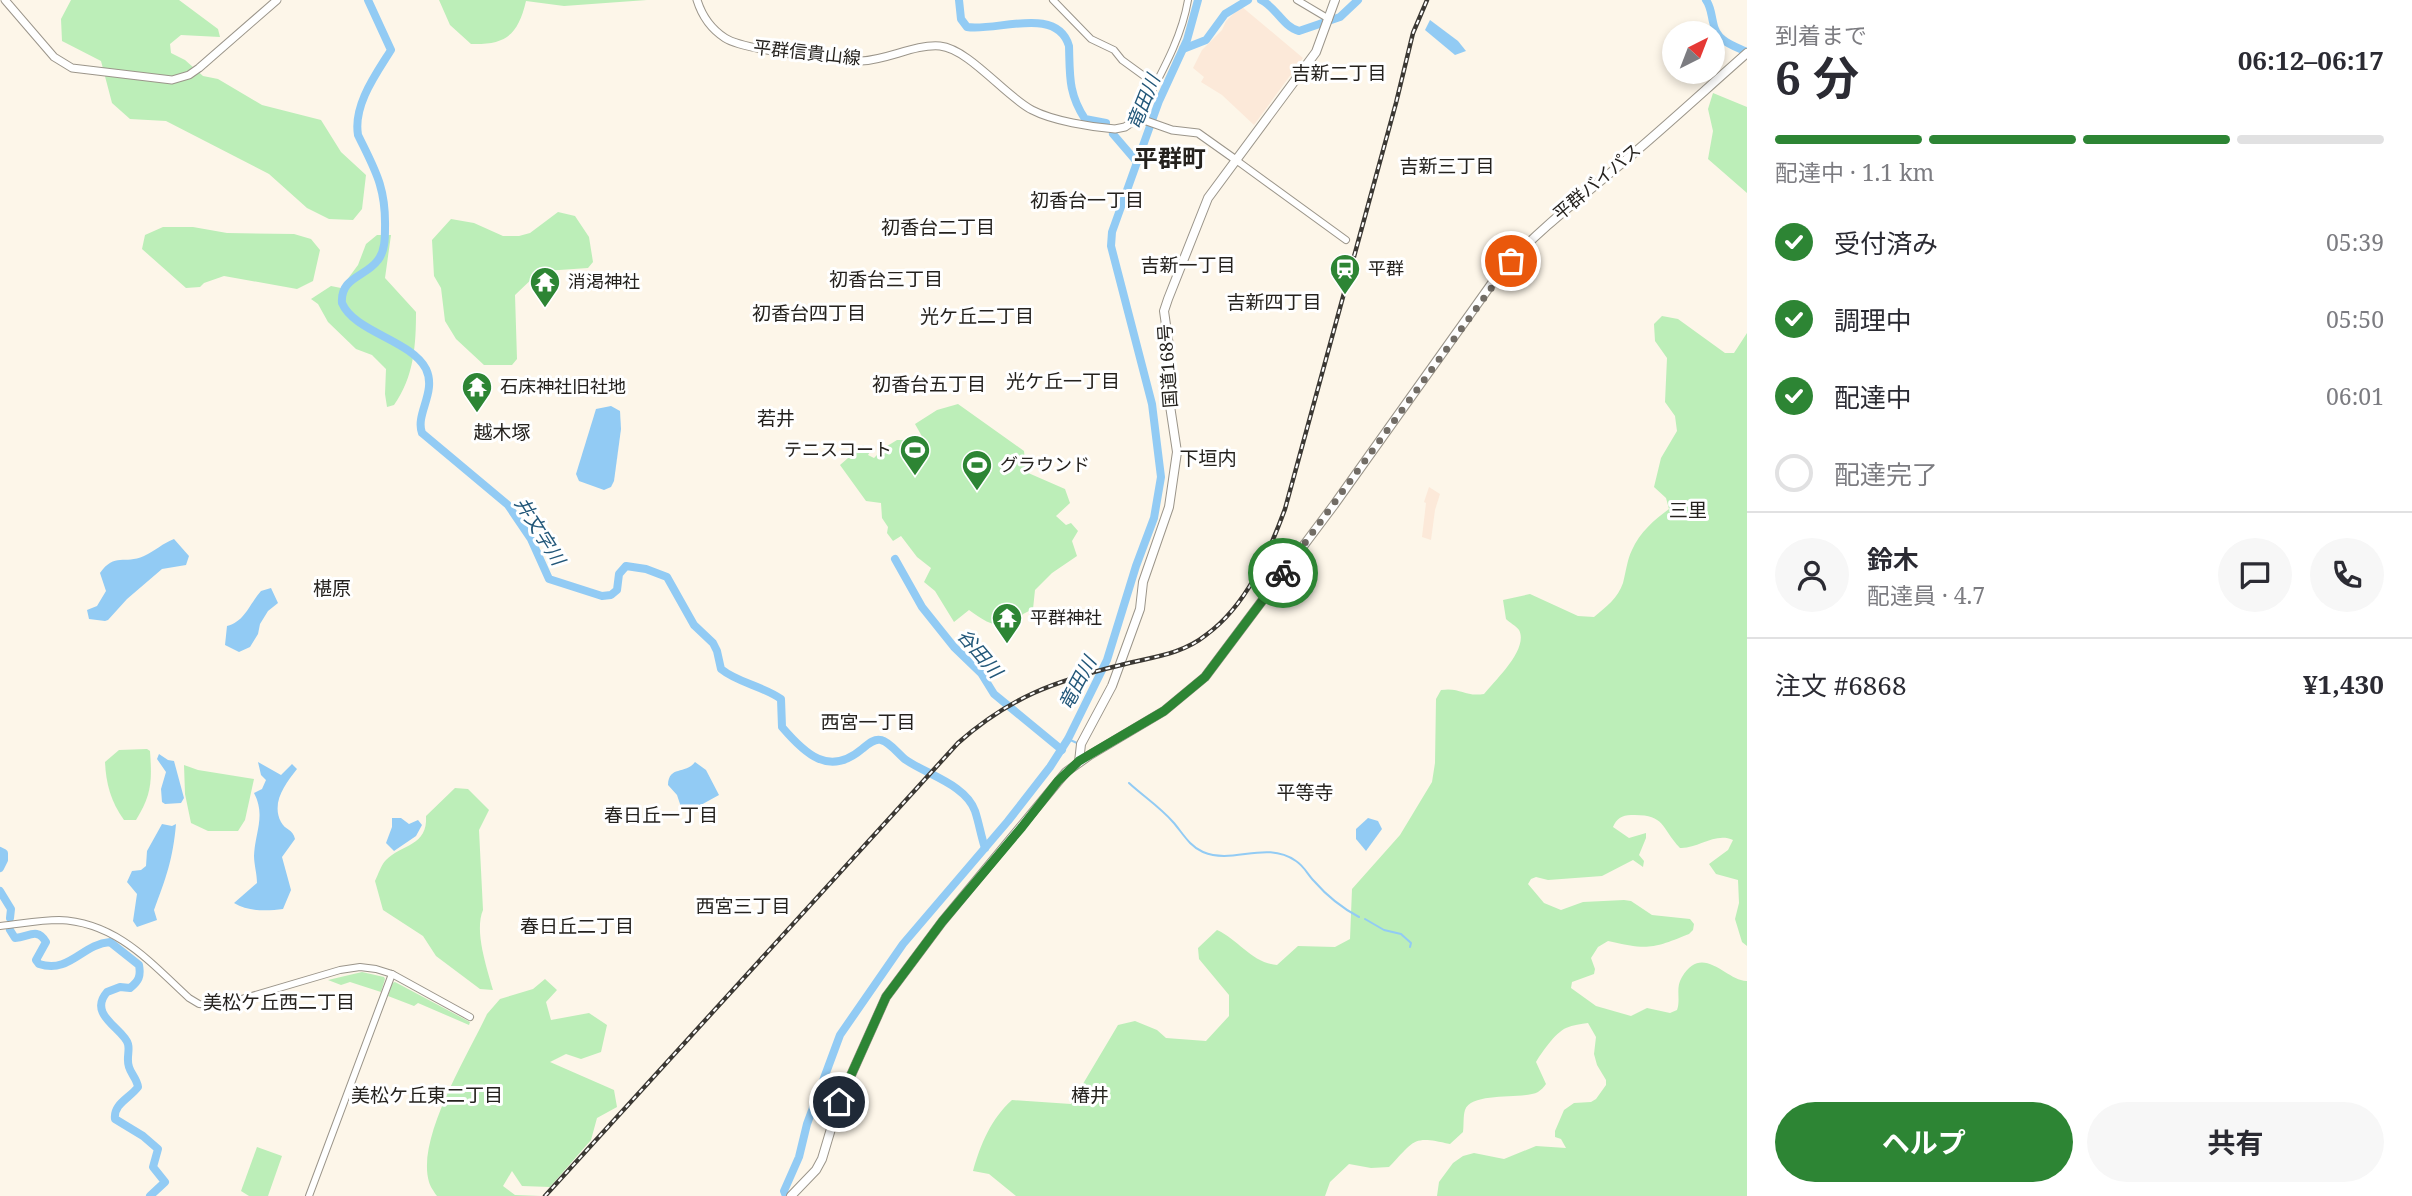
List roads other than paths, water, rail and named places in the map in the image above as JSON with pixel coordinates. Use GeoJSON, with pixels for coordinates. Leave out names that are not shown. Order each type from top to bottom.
{"type":"FeatureCollection","features":[{"type":"Feature","properties":{"kind":"highway","name":"国道168号"},"geometry":{"type":"LineString","coordinates":[[1079,761],[1081,744],[1112,686],[1140,609],[1143,582],[1159,541],[1173,488],[1177,452],[1167,386],[1169,346],[1164,311],[1204,207],[1316,52],[1335,0]]}},
{"type":"Feature","properties":{"kind":"highway","name":"平群バイパス"},"geometry":{"type":"LineString","coordinates":[[1079,761],[1164,711],[1205,677],[1334,505],[1500,272],[1557,215],[1745,55]]}},
{"type":"Feature","properties":{"kind":"highway"},"geometry":{"type":"LineString","coordinates":[[791,1196],[816,1170],[822,1159],[839,1102],[886,997],[942,922],[1058,781],[1079,761]]}},
{"type":"Feature","properties":{"kind":"main road"},"geometry":{"type":"LineString","coordinates":[[5,0],[54,57],[72,68],[172,80],[189,75],[276,0]]}},
{"type":"Feature","properties":{"kind":"main road","name":"平群信貴山線"},"geometry":{"type":"LineString","coordinates":[[697,0],[705,20],[733,43],[863,61],[931,47],[946,47],[959,52],[1034,111],[1115,130],[1142,119]]}},
{"type":"Feature","properties":{"kind":"main road"},"geometry":{"type":"LineString","coordinates":[[1142,119],[1160,126],[1198,133],[1236,160]]}},
{"type":"Feature","properties":{"kind":"street"},"geometry":{"type":"LineString","coordinates":[[1053,0],[1091,39],[1114,50],[1122,61],[1155,84]]}},
{"type":"Feature","properties":{"kind":"street"},"geometry":{"type":"LineString","coordinates":[[1142,119],[1185,18],[1188,0]]}},
{"type":"Feature","properties":{"kind":"street"},"geometry":{"type":"LineString","coordinates":[[1297,0],[1328,22]]}},
{"type":"Feature","properties":{"kind":"street"},"geometry":{"type":"LineString","coordinates":[[1236,160],[1346,240]]}},
{"type":"Feature","properties":{"kind":"street"},"geometry":{"type":"LineString","coordinates":[[0,926],[58,920],[86,923],[100,928],[130,944],[189,998],[211,1007],[234,1003],[340,970],[360,967],[391,974],[470,1017]]}},
{"type":"Feature","properties":{"kind":"street"},"geometry":{"type":"LineString","coordinates":[[309,1196],[391,974]]}},
{"type":"Feature","properties":{"kind":"water"},"geometry":{"type":"Polygon","coordinates":[[[1430,20],[1458,41],[1466,51],[1455,55],[1425,30],[1430,20]]]}},
{"type":"Feature","properties":{"kind":"water"},"geometry":{"type":"Polygon","coordinates":[[[611,406],[620,411],[621,429],[614,481],[611,487],[604,490],[579,481],[576,474],[596,409],[611,406]]]}},
{"type":"Feature","properties":{"kind":"water"},"geometry":{"type":"Polygon","coordinates":[[[174,539],[189,556],[186,565],[162,569],[127,599],[108,620],[89,619],[87,610],[97,606],[106,591],[100,573],[105,567],[115,561],[144,556],[174,539]]]}},
{"type":"Feature","properties":{"kind":"water"},"geometry":{"type":"Polygon","coordinates":[[[271,588],[278,603],[268,611],[250,647],[239,652],[225,645],[227,626],[243,616],[261,591],[271,588]]]}},
{"type":"Feature","properties":{"kind":"water"},"geometry":{"type":"Polygon","coordinates":[[[159,754],[174,761],[184,798],[181,803],[162,802],[161,789],[166,772],[157,759],[159,754]]]}},
{"type":"Feature","properties":{"kind":"water"},"geometry":{"type":"Polygon","coordinates":[[[258,762],[281,775],[292,764],[297,769],[284,787],[278,808],[281,822],[293,833],[295,839],[282,857],[291,890],[283,909],[252,909],[234,903],[257,883],[254,856],[260,817],[254,793],[262,789],[266,780],[261,775],[258,762]]]}},
{"type":"Feature","properties":{"kind":"water"},"geometry":{"type":"Polygon","coordinates":[[[695,762],[706,770],[719,795],[699,806],[689,817],[689,812],[681,807],[677,795],[668,785],[674,772],[695,762]]]}},
{"type":"Feature","properties":{"kind":"water"},"geometry":{"type":"Polygon","coordinates":[[[392,818],[401,818],[409,824],[418,820],[422,825],[416,836],[394,851],[386,843],[392,827],[392,818]]]}},
{"type":"Feature","properties":{"kind":"water"},"geometry":{"type":"Polygon","coordinates":[[[1368,818],[1378,821],[1382,829],[1366,851],[1356,839],[1356,829],[1368,818]]]}},
{"type":"Feature","properties":{"kind":"water"},"geometry":{"type":"Polygon","coordinates":[[[162,824],[176,824],[168,868],[154,910],[157,920],[137,927],[133,921],[137,894],[127,882],[132,871],[146,866],[147,851],[162,824]]]}},
{"type":"Feature","properties":{"kind":"waterway","name":"井文字川"},"geometry":{"type":"LineString","coordinates":[[368,0],[391,50],[367,90],[357,124],[358,135],[374,169],[384,201],[385,240],[382,253],[373,266],[349,282],[342,294],[342,303],[348,313],[358,321],[408,351],[419,359],[426,369],[429,386],[421,418],[422,433],[508,505],[531,539],[549,579],[602,596],[611,595],[617,590],[619,574],[626,566],[646,569],[667,577],[694,625],[713,643],[721,669],[781,699],[782,727],[800,746],[818,759],[839,761],[850,757],[873,741],[884,741],[906,760],[964,794],[975,811],[985,848]]}},
{"type":"Feature","properties":{"kind":"waterway"},"geometry":{"type":"LineString","coordinates":[[959,0],[961,19],[967,27],[1039,23],[1052,26],[1062,34],[1069,46],[1071,84],[1079,110],[1085,119],[1106,123]]}},
{"type":"Feature","properties":{"kind":"waterway","name":"竜田川"},"geometry":{"type":"LineString","coordinates":[[786,1196],[784,1191],[799,1157],[807,1124],[840,1035],[903,944],[1008,821],[1050,767],[1068,739],[1107,660],[1154,518],[1161,477],[1152,404],[1111,246],[1112,232],[1159,101],[1187,40],[1198,0]]}},
{"type":"Feature","properties":{"kind":"waterway"},"geometry":{"type":"LineString","coordinates":[[1183,49],[1206,40],[1225,14],[1248,0]]}},
{"type":"Feature","properties":{"kind":"waterway"},"geometry":{"type":"LineString","coordinates":[[1261,0],[1288,25],[1299,31],[1340,17],[1358,0]]}},
{"type":"Feature","properties":{"kind":"waterway"},"geometry":{"type":"LineString","coordinates":[[1706,0],[1717,34],[1726,42],[1747,52]]}},
{"type":"Feature","properties":{"kind":"waterway"},"geometry":{"type":"LineString","coordinates":[[1113,134],[1137,162]]}},
{"type":"Feature","properties":{"kind":"waterway","name":"谷田川"},"geometry":{"type":"LineString","coordinates":[[895,559],[922,607],[954,647],[981,673],[994,694],[1062,750]]}},
{"type":"Feature","properties":{"kind":"waterway"},"geometry":{"type":"LineString","coordinates":[[1068,739],[1077,743]]}},
{"type":"Feature","properties":{"kind":"waterway"},"geometry":{"type":"LineString","coordinates":[[1129,783],[1163,811],[1190,843],[1203,852],[1226,856],[1261,852],[1284,855],[1299,863],[1335,901],[1359,917]]}},
{"type":"Feature","properties":{"kind":"waterway"},"geometry":{"type":"LineString","coordinates":[[0,851],[4,853],[0,868]]}},
{"type":"Feature","properties":{"kind":"waterway"},"geometry":{"type":"LineString","coordinates":[[0,891],[11,909],[10,918]]}},
{"type":"Feature","properties":{"kind":"waterway"},"geometry":{"type":"LineString","coordinates":[[1365,919],[1384,930],[1401,934],[1411,943],[1410,947]]}},
{"type":"Feature","properties":{"kind":"waterway"},"geometry":{"type":"LineString","coordinates":[[10,930],[15,938],[32,934],[43,937],[46,942],[36,960],[39,964],[59,965],[91,948],[110,942],[139,965],[139,978],[135,983],[130,988],[120,987],[107,992],[101,1008],[108,1021],[128,1044],[128,1064],[138,1087],[119,1105],[115,1119],[158,1149],[153,1167],[165,1182],[150,1196]]}},
{"type":"Feature","properties":{"kind":"railway"},"geometry":{"type":"LineString","coordinates":[[545,1196],[958,743],[996,714],[1034,693],[1075,677],[1165,654],[1196,642],[1220,623],[1245,594],[1255,578],[1285,509],[1413,33],[1427,0]]}},
{"type":"Feature","properties":{"kind":"place","name":"平群"},"geometry":{"type":"Point","coordinates":[1345,296]}},
{"type":"Feature","properties":{"kind":"place","name":"消渇神社"},"geometry":{"type":"Point","coordinates":[545,309]}},
{"type":"Feature","properties":{"kind":"place","name":"石床神社旧社地"},"geometry":{"type":"Point","coordinates":[477,414]}},
{"type":"Feature","properties":{"kind":"place","name":"テニスコート"},"geometry":{"type":"Point","coordinates":[915,477]}},
{"type":"Feature","properties":{"kind":"place","name":"グラウンド"},"geometry":{"type":"Point","coordinates":[977,492]}},
{"type":"Feature","properties":{"kind":"place","name":"平群神社"},"geometry":{"type":"Point","coordinates":[1007,645]}},
{"type":"Feature","properties":{"kind":"district","name":"吉新二丁目"},"geometry":{"type":"Point","coordinates":[1339,73]}},
{"type":"Feature","properties":{"kind":"district","name":"平群町"},"geometry":{"type":"Point","coordinates":[1170,159]}},
{"type":"Feature","properties":{"kind":"district","name":"吉新三丁目"},"geometry":{"type":"Point","coordinates":[1447,166]}},
{"type":"Feature","properties":{"kind":"district","name":"初香台一丁目"},"geometry":{"type":"Point","coordinates":[1087,200]}},
{"type":"Feature","properties":{"kind":"district","name":"初香台二丁目"},"geometry":{"type":"Point","coordinates":[938,227]}},
{"type":"Feature","properties":{"kind":"district","name":"吉新一丁目"},"geometry":{"type":"Point","coordinates":[1188,265]}},
{"type":"Feature","properties":{"kind":"district","name":"初香台三丁目"},"geometry":{"type":"Point","coordinates":[886,279]}},
{"type":"Feature","properties":{"kind":"district","name":"吉新四丁目"},"geometry":{"type":"Point","coordinates":[1274,302]}},
{"type":"Feature","properties":{"kind":"district","name":"初香台四丁目"},"geometry":{"type":"Point","coordinates":[809,313]}},
{"type":"Feature","properties":{"kind":"district","name":"光ケ丘二丁目"},"geometry":{"type":"Point","coordinates":[977,316]}},
{"type":"Feature","properties":{"kind":"district","name":"光ケ丘一丁目"},"geometry":{"type":"Point","coordinates":[1063,381]}},
{"type":"Feature","properties":{"kind":"district","name":"初香台五丁目"},"geometry":{"type":"Point","coordinates":[929,384]}},
{"type":"Feature","properties":{"kind":"district","name":"若井"},"geometry":{"type":"Point","coordinates":[776,418]}},
{"type":"Feature","properties":{"kind":"district","name":"越木塚"},"geometry":{"type":"Point","coordinates":[502,432]}},
{"type":"Feature","properties":{"kind":"district","name":"下垣内"},"geometry":{"type":"Point","coordinates":[1208,458]}},
{"type":"Feature","properties":{"kind":"district","name":"三里"},"geometry":{"type":"Point","coordinates":[1688,510]}},
{"type":"Feature","properties":{"kind":"district","name":"椹原"},"geometry":{"type":"Point","coordinates":[332,588]}},
{"type":"Feature","properties":{"kind":"district","name":"西宮一丁目"},"geometry":{"type":"Point","coordinates":[868,722]}},
{"type":"Feature","properties":{"kind":"district","name":"平等寺"},"geometry":{"type":"Point","coordinates":[1305,792]}},
{"type":"Feature","properties":{"kind":"district","name":"春日丘一丁目"},"geometry":{"type":"Point","coordinates":[661,815]}},
{"type":"Feature","properties":{"kind":"district","name":"西宮三丁目"},"geometry":{"type":"Point","coordinates":[743,906]}},
{"type":"Feature","properties":{"kind":"district","name":"春日丘二丁目"},"geometry":{"type":"Point","coordinates":[577,926]}},
{"type":"Feature","properties":{"kind":"district","name":"美松ケ丘西二丁目"},"geometry":{"type":"Point","coordinates":[279,1002]}},
{"type":"Feature","properties":{"kind":"district","name":"美松ケ丘東二丁目"},"geometry":{"type":"Point","coordinates":[427,1095]}},
{"type":"Feature","properties":{"kind":"district","name":"椿井"},"geometry":{"type":"Point","coordinates":[1090,1095]}}]}
